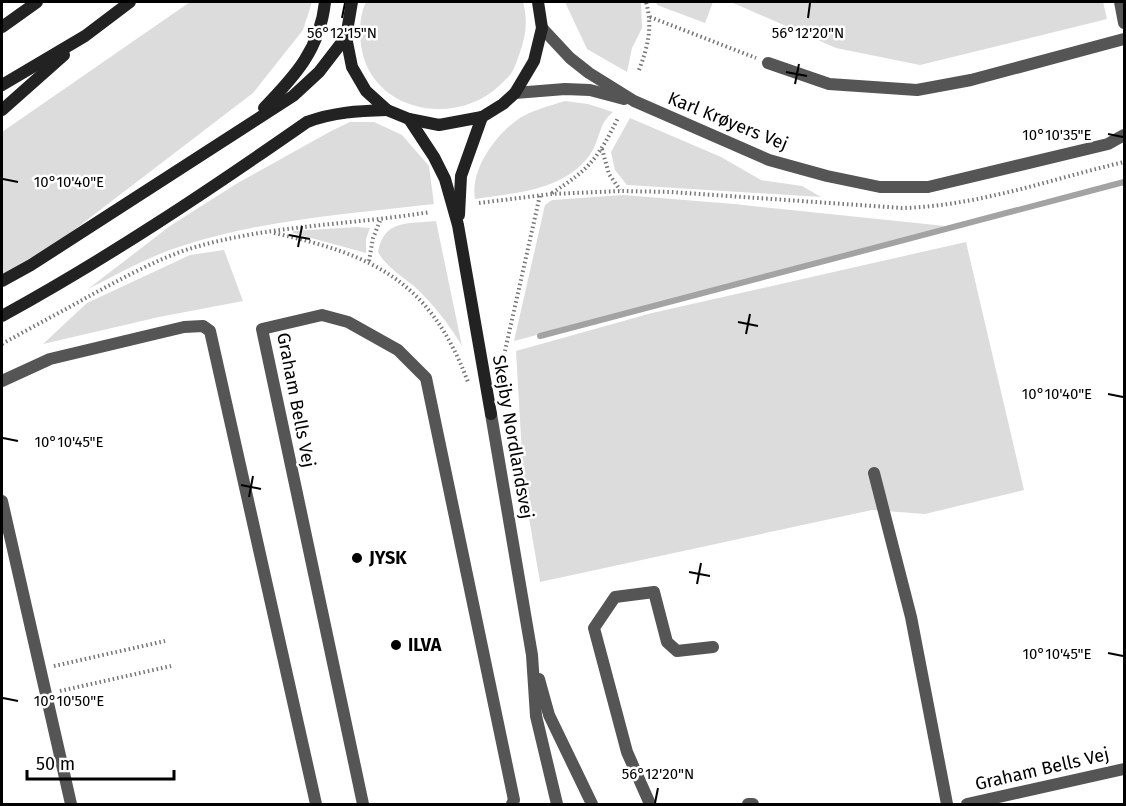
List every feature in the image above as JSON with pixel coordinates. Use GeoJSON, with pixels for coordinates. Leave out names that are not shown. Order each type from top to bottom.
{"type":"FeatureCollection","features":[{"type":"Feature","properties":{"kind":"main road"},"geometry":{"type":"LineString","coordinates":[[2,27],[37,2]]}},
{"type":"Feature","properties":{"kind":"main road"},"geometry":{"type":"LineString","coordinates":[[2,110],[85,36],[130,2]]}},
{"type":"Feature","properties":{"kind":"main road"},"geometry":{"type":"LineString","coordinates":[[248,124],[295,77],[310,53],[321,27],[325,2]]}},
{"type":"Feature","properties":{"kind":"main road"},"geometry":{"type":"LineString","coordinates":[[352,2],[346,37],[352,66],[366,91],[387,110],[409,119],[439,125],[482,117],[503,104],[515,93],[534,61],[542,28],[537,2]]}},
{"type":"Feature","properties":{"kind":"main road"},"geometry":{"type":"LineString","coordinates":[[2,86],[85,36]]}},
{"type":"Feature","properties":{"kind":"main road"},"geometry":{"type":"LineString","coordinates":[[2,280],[31,265],[293,96],[319,72],[346,37]]}},
{"type":"Feature","properties":{"kind":"main road"},"geometry":{"type":"LineString","coordinates":[[2,316],[43,294],[191,202],[307,122],[328,114],[387,110]]}},
{"type":"Feature","properties":{"kind":"main road","name":"Skejby Nordlandsvej"},"geometry":{"type":"LineString","coordinates":[[458,225],[461,176],[482,117]]}},
{"type":"Feature","properties":{"kind":"main road","name":"Skejby Nordlandsvej"},"geometry":{"type":"LineString","coordinates":[[409,119],[434,157],[445,179],[458,225],[491,414]]}},
{"type":"Feature","properties":{"kind":"street"},"geometry":{"type":"LineString","coordinates":[[1120,2],[1125,23]]}},
{"type":"Feature","properties":{"kind":"street","name":"Karl Krøyers Vej"},"geometry":{"type":"LineString","coordinates":[[542,28],[583,68],[634,101],[769,160],[826,176],[880,187],[928,187],[1108,144],[1125,135]]}},
{"type":"Feature","properties":{"kind":"street"},"geometry":{"type":"LineString","coordinates":[[768,63],[829,84],[917,90],[970,80],[1125,39]]}},
{"type":"Feature","properties":{"kind":"street","name":"Karl Krøyers Vej"},"geometry":{"type":"LineString","coordinates":[[515,93],[565,89],[590,90],[634,101]]}},
{"type":"Feature","properties":{"kind":"street","name":"Graham Bells Vej"},"geometry":{"type":"LineString","coordinates":[[363,804],[262,329],[322,315],[348,322],[398,350],[426,378],[514,800],[512,804]]}},
{"type":"Feature","properties":{"kind":"street"},"geometry":{"type":"LineString","coordinates":[[2,381],[50,359],[184,327],[203,326],[210,331],[316,804]]}},
{"type":"Feature","properties":{"kind":"street","name":"Skejby Nordlandsvej"},"geometry":{"type":"LineString","coordinates":[[491,414],[532,655],[536,716],[557,804]]}},
{"type":"Feature","properties":{"kind":"street"},"geometry":{"type":"LineString","coordinates":[[874,473],[911,617],[946,804]]}},
{"type":"Feature","properties":{"kind":"street"},"geometry":{"type":"LineString","coordinates":[[2,501],[71,804]]}},
{"type":"Feature","properties":{"kind":"street"},"geometry":{"type":"LineString","coordinates":[[650,804],[627,752],[594,628],[615,597],[654,592],[667,642],[677,651],[713,646]]}},
{"type":"Feature","properties":{"kind":"street","name":"Skejby Nordlandsvej"},"geometry":{"type":"LineString","coordinates":[[532,655],[549,715],[592,804]]}},
{"type":"Feature","properties":{"kind":"street","name":"Graham Bells Vej"},"geometry":{"type":"LineString","coordinates":[[967,804],[1125,769]]}},
{"type":"Feature","properties":{"kind":"street"},"geometry":{"type":"LineString","coordinates":[[748,804],[753,804]]}},
{"type":"Feature","properties":{"kind":"path"},"geometry":{"type":"LineString","coordinates":[[639,70],[649,45],[650,17],[646,2]]}},
{"type":"Feature","properties":{"kind":"path"},"geometry":{"type":"LineString","coordinates":[[650,17],[768,63]]}},
{"type":"Feature","properties":{"kind":"path"},"geometry":{"type":"LineString","coordinates":[[551,194],[582,173],[602,149],[618,118]]}},
{"type":"Feature","properties":{"kind":"path"},"geometry":{"type":"LineString","coordinates":[[602,149],[609,174],[621,191]]}},
{"type":"Feature","properties":{"kind":"path"},"geometry":{"type":"LineString","coordinates":[[479,204],[540,195],[621,191],[929,208],[963,203],[1125,162]]}},
{"type":"Feature","properties":{"kind":"path"},"geometry":{"type":"LineString","coordinates":[[498,380],[540,195]]}},
{"type":"Feature","properties":{"kind":"path"},"geometry":{"type":"LineString","coordinates":[[2,344],[141,268],[191,249],[232,238],[301,227],[380,220],[430,212]]}},
{"type":"Feature","properties":{"kind":"path"},"geometry":{"type":"LineString","coordinates":[[369,261],[373,238],[380,220]]}},
{"type":"Feature","properties":{"kind":"path"},"geometry":{"type":"LineString","coordinates":[[270,232],[320,243],[369,261],[399,280],[443,327],[469,384]]}},
{"type":"Feature","properties":{"kind":"path"},"geometry":{"type":"LineString","coordinates":[[39,670],[165,641]]}},
{"type":"Feature","properties":{"kind":"path"},"geometry":{"type":"LineString","coordinates":[[45,694],[171,666]]}},
{"type":"Feature","properties":{"kind":"shaded area"},"geometry":{"type":"Polygon","coordinates":[[[190,2],[312,2],[303,30],[253,93],[2,285],[2,132],[190,2]]]}},
{"type":"Feature","properties":{"kind":"shaded area"},"geometry":{"type":"Polygon","coordinates":[[[366,2],[523,2],[526,28],[515,66],[511,74],[500,85],[482,98],[462,106],[441,109],[420,107],[400,100],[383,88],[370,72],[362,51],[360,26],[366,2]]]}},
{"type":"Feature","properties":{"kind":"shaded area"},"geometry":{"type":"Polygon","coordinates":[[[565,2],[641,2],[642,28],[632,48],[627,72],[587,49],[565,2]]]}},
{"type":"Feature","properties":{"kind":"shaded area"},"geometry":{"type":"Polygon","coordinates":[[[656,2],[713,2],[705,23],[657,5],[656,2]]]}},
{"type":"Feature","properties":{"kind":"shaded area"},"geometry":{"type":"Polygon","coordinates":[[[731,2],[1103,2],[1107,19],[920,65],[836,48],[731,2]]]}},
{"type":"Feature","properties":{"kind":"shaded area"},"geometry":{"type":"Polygon","coordinates":[[[565,101],[588,104],[613,112],[604,122],[589,156],[578,168],[566,177],[537,188],[475,199],[474,188],[480,165],[500,135],[522,117],[565,101]]]}},
{"type":"Feature","properties":{"kind":"shaded area"},"geometry":{"type":"Polygon","coordinates":[[[630,118],[721,157],[761,180],[802,186],[821,197],[627,185],[615,170],[611,152],[630,118]]]}},
{"type":"Feature","properties":{"kind":"shaded area"},"geometry":{"type":"Polygon","coordinates":[[[350,122],[374,122],[402,135],[429,166],[434,204],[308,218],[216,236],[160,254],[88,289],[170,226],[236,184],[350,122]]]}},
{"type":"Feature","properties":{"kind":"shaded area"},"geometry":{"type":"Polygon","coordinates":[[[623,195],[945,226],[514,341],[545,205],[552,200],[623,195]]]}},
{"type":"Feature","properties":{"kind":"shaded area"},"geometry":{"type":"Polygon","coordinates":[[[436,221],[462,346],[429,301],[390,267],[378,252],[381,241],[392,228],[407,223],[436,221]]]}},
{"type":"Feature","properties":{"kind":"shaded area"},"geometry":{"type":"Polygon","coordinates":[[[370,228],[366,239],[366,253],[293,233],[293,231],[370,228]]]}},
{"type":"Feature","properties":{"kind":"shaded area"},"geometry":{"type":"Polygon","coordinates":[[[966,242],[1024,490],[925,514],[872,510],[540,582],[524,489],[516,351],[652,313],[966,242]]]}},
{"type":"Feature","properties":{"kind":"shaded area"},"geometry":{"type":"Polygon","coordinates":[[[224,250],[243,301],[159,317],[43,344],[87,303],[190,255],[224,250]]]}},
{"type":"Feature","properties":{"kind":"waterway"},"geometry":{"type":"LineString","coordinates":[[540,336],[1124,182]]}},
{"type":"Feature","properties":{"kind":"place","name":"JYSK"},"geometry":{"type":"Point","coordinates":[357,558]}},
{"type":"Feature","properties":{"kind":"place","name":"ILVA"},"geometry":{"type":"Point","coordinates":[396,645]}}]}
